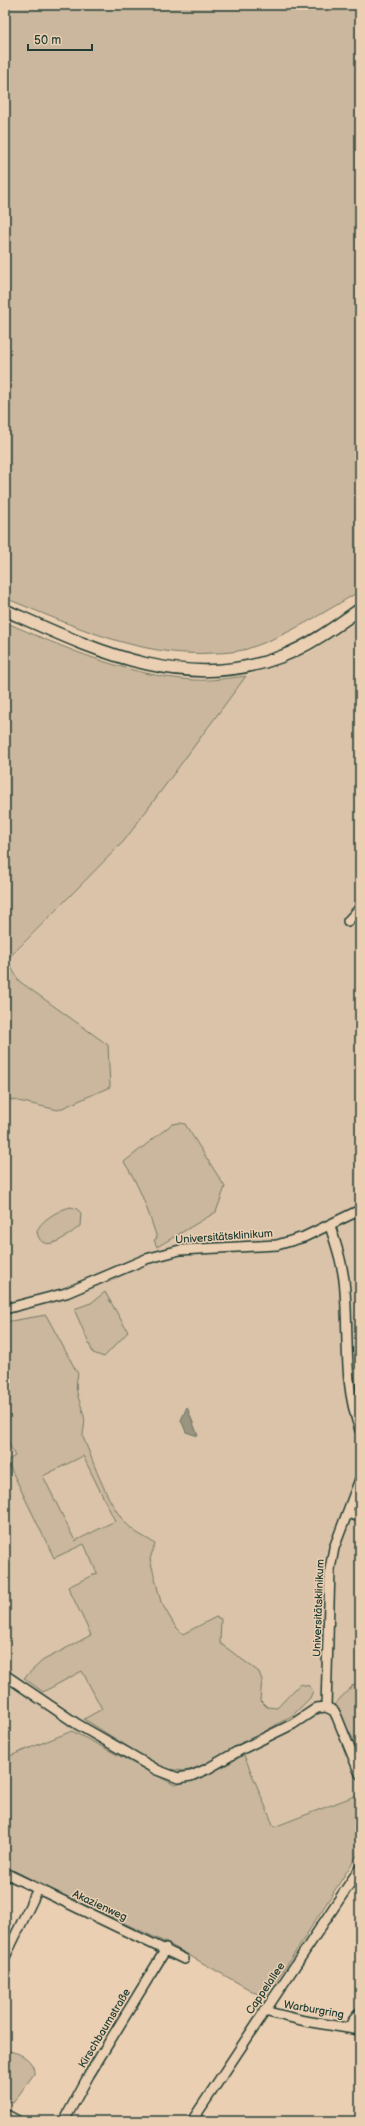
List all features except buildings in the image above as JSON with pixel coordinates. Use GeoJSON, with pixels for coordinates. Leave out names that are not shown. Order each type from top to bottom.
{"type":"FeatureCollection","features":[{"type":"Feature","properties":{"kind":"street"},"geometry":{"type":"LineString","coordinates":[[5,610],[127,660],[161,668],[197,671],[228,669],[280,657],[322,635],[360,609]]}},
{"type":"Feature","properties":{"kind":"street"},"geometry":{"type":"LineString","coordinates":[[348,921],[360,908]]}},
{"type":"Feature","properties":{"kind":"street","name":"Universitätsklinikum"},"geometry":{"type":"LineString","coordinates":[[5,1309],[22,1306],[78,1288],[138,1262],[180,1250],[269,1247],[304,1237],[330,1226],[360,1210]]}},
{"type":"Feature","properties":{"kind":"street"},"geometry":{"type":"LineString","coordinates":[[330,1226],[341,1263],[344,1284],[348,1385],[360,1430]]}},
{"type":"Feature","properties":{"kind":"street","name":"Universitätsklinikum"},"geometry":{"type":"LineString","coordinates":[[326,1707],[330,1569],[334,1548],[360,1479]]}},
{"type":"Feature","properties":{"kind":"street"},"geometry":{"type":"LineString","coordinates":[[348,1513],[360,1516]]}},
{"type":"Feature","properties":{"kind":"street"},"geometry":{"type":"LineString","coordinates":[[5,1675],[77,1724],[157,1770],[178,1778],[191,1776],[207,1769],[240,1750],[293,1724],[317,1708],[326,1707],[334,1712],[337,1717],[360,1774]]}},
{"type":"Feature","properties":{"kind":"street","name":"Cappelallee"},"geometry":{"type":"LineString","coordinates":[[192,2121],[360,1868]]}},
{"type":"Feature","properties":{"kind":"street","name":"Akazienweg"},"geometry":{"type":"LineString","coordinates":[[5,1873],[166,1949],[184,1959]]}},
{"type":"Feature","properties":{"kind":"street"},"geometry":{"type":"LineString","coordinates":[[5,1957],[38,1889]]}},
{"type":"Feature","properties":{"kind":"street","name":"Kirschbaumstraße"},"geometry":{"type":"LineString","coordinates":[[64,2121],[89,2075],[166,1949]]}},
{"type":"Feature","properties":{"kind":"street","name":"Warburgring"},"geometry":{"type":"LineString","coordinates":[[264,2011],[305,2021],[360,2030]]}},
{"type":"Feature","properties":{"kind":"street"},"geometry":{"type":"LineString","coordinates":[[351,2028],[352,2022],[360,2012]]}},
{"type":"Feature","properties":{"kind":"street"},"geometry":{"type":"LineString","coordinates":[[5,2114],[18,2121]]}},
{"type":"Feature","properties":{"kind":"shaded area"},"geometry":{"type":"Polygon","coordinates":[[[5,5],[360,5],[360,591],[305,623],[262,644],[243,650],[222,653],[187,653],[160,650],[107,638],[5,598],[5,5]]]}},
{"type":"Feature","properties":{"kind":"shaded area"},"geometry":{"type":"Polygon","coordinates":[[[360,620],[360,1797],[352,1797],[274,1827],[244,1755],[204,1777],[175,1785],[72,1731],[5,1758],[5,1098],[58,1110],[108,1045],[19,981],[8,961],[124,841],[246,676],[307,654],[360,620]]]}},
{"type":"Feature","properties":{"kind":"shaded area"},"geometry":{"type":"Polygon","coordinates":[[[5,622],[74,651],[121,667],[145,673],[194,680],[246,676],[124,841],[7,960],[19,981],[108,1045],[110,1087],[58,1110],[5,1098],[5,622]]]}},
{"type":"Feature","properties":{"kind":"shaded area"},"geometry":{"type":"Polygon","coordinates":[[[172,1124],[185,1124],[225,1187],[216,1212],[157,1247],[154,1240],[157,1238],[143,1199],[135,1180],[124,1162],[172,1124]]]}},
{"type":"Feature","properties":{"kind":"shaded area"},"geometry":{"type":"Polygon","coordinates":[[[71,1207],[77,1209],[81,1213],[80,1226],[56,1242],[44,1243],[40,1239],[37,1232],[42,1224],[61,1210],[71,1207]]]}},
{"type":"Feature","properties":{"kind":"shaded area"},"geometry":{"type":"Polygon","coordinates":[[[105,1292],[128,1332],[104,1357],[93,1353],[74,1309],[91,1303],[105,1292]]]}},
{"type":"Feature","properties":{"kind":"shaded area"},"geometry":{"type":"Polygon","coordinates":[[[46,1315],[78,1374],[76,1386],[85,1418],[83,1437],[97,1473],[109,1498],[123,1520],[134,1531],[155,1544],[150,1559],[161,1602],[175,1626],[183,1634],[216,1617],[221,1619],[220,1643],[259,1672],[262,1680],[260,1700],[267,1707],[277,1708],[300,1684],[309,1686],[313,1691],[310,1698],[293,1715],[207,1765],[185,1771],[167,1769],[155,1764],[84,1719],[102,1709],[82,1671],[43,1692],[24,1678],[42,1661],[91,1635],[68,1587],[97,1573],[84,1544],[54,1558],[7,1461],[15,1456],[8,1442],[5,1444],[5,1322],[46,1315]],[[83,1456],[43,1476],[75,1541],[115,1521],[83,1456]]]}},
{"type":"Feature","properties":{"kind":"shaded area"},"geometry":{"type":"Polygon","coordinates":[[[187,1407],[198,1436],[186,1432],[181,1420],[187,1407]]]}},
{"type":"Feature","properties":{"kind":"shaded area"},"geometry":{"type":"Polygon","coordinates":[[[354,1684],[360,1689],[360,1751],[334,1705],[354,1684]]]}},
{"type":"Feature","properties":{"kind":"shaded area"},"geometry":{"type":"Polygon","coordinates":[[[72,1731],[175,1785],[204,1777],[244,1755],[274,1827],[352,1797],[360,1797],[360,1851],[287,1965],[266,1994],[261,1996],[169,1944],[46,1887],[5,1866],[5,1758],[72,1731]]]}},
{"type":"Feature","properties":{"kind":"shaded area"},"geometry":{"type":"Polygon","coordinates":[[[9,2051],[26,2058],[34,2069],[34,2074],[13,2103],[5,2100],[5,2059],[9,2051]]]}}]}
